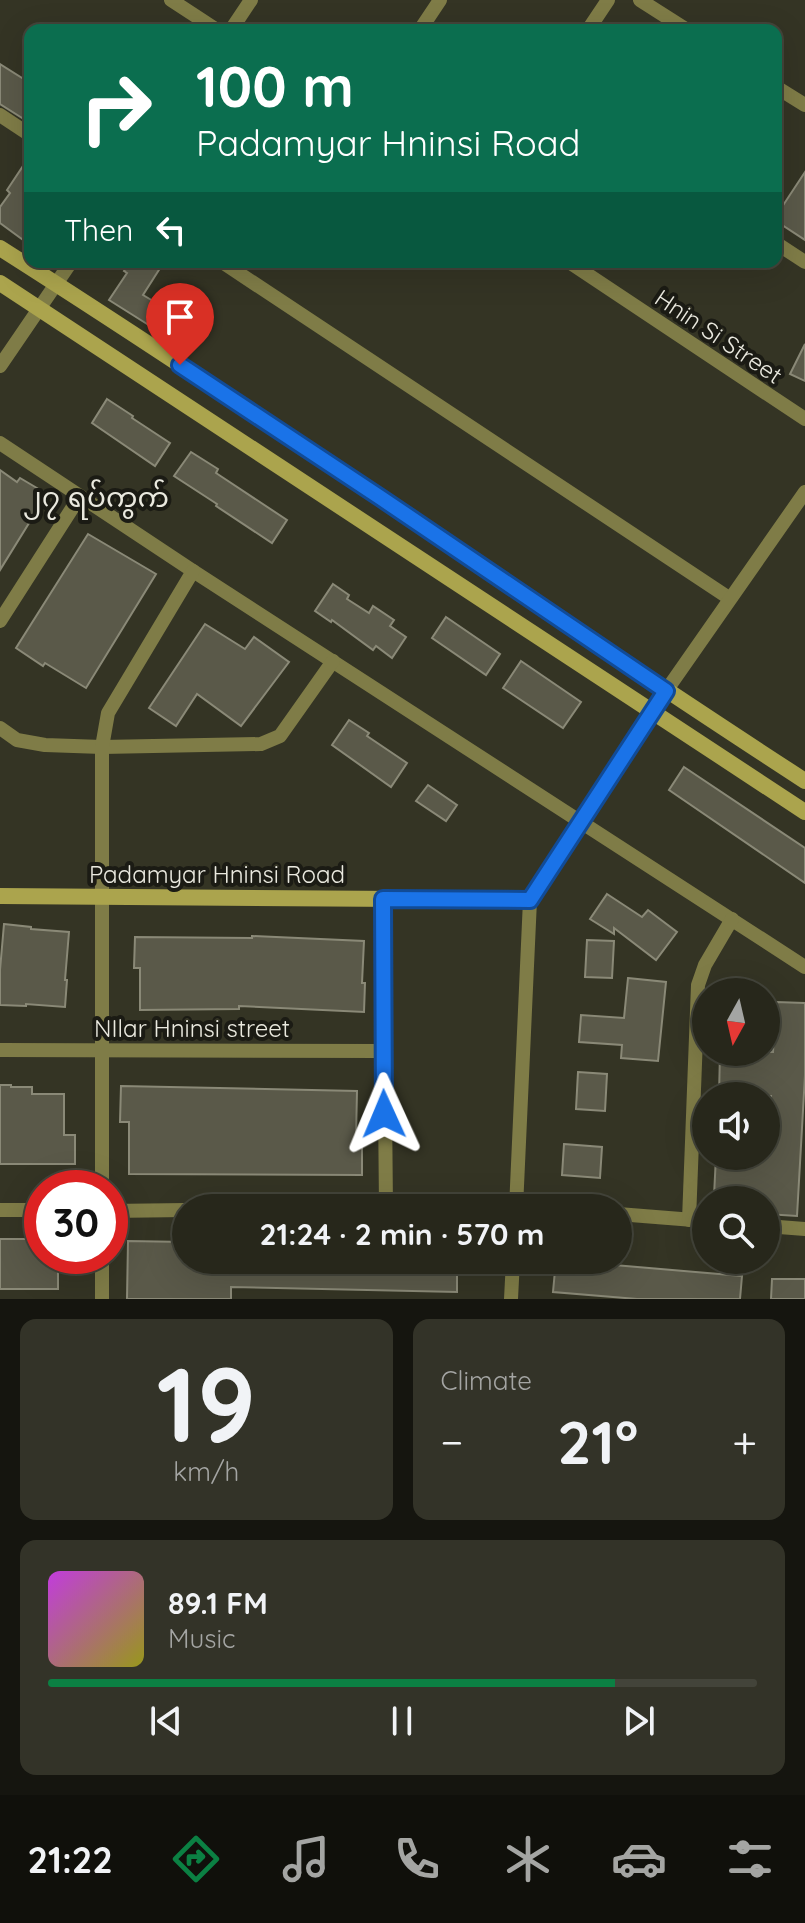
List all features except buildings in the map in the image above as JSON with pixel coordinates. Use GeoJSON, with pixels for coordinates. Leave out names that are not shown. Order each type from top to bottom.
{"type":"FeatureCollection","features":[{"type":"Feature","properties":{"kind":"main road"},"geometry":{"type":"LineString","coordinates":[[0,248],[24,263]]}},
{"type":"Feature","properties":{"kind":"main road"},"geometry":{"type":"LineString","coordinates":[[32,268],[805,781]]}},
{"type":"Feature","properties":{"kind":"main road"},"geometry":{"type":"LineString","coordinates":[[0,283],[805,812]]}},
{"type":"Feature","properties":{"kind":"main road"},"geometry":{"type":"LineString","coordinates":[[311,487],[328,463]]}},
{"type":"Feature","properties":{"kind":"main road","name":"Padamyar Hninsi Road"},"geometry":{"type":"LineString","coordinates":[[0,896],[530,900]]}},
{"type":"Feature","properties":{"kind":"street"},"geometry":{"type":"LineString","coordinates":[[171,0],[208,24]]}},
{"type":"Feature","properties":{"kind":"street"},"geometry":{"type":"LineString","coordinates":[[235,24],[251,0]]}},
{"type":"Feature","properties":{"kind":"street"},"geometry":{"type":"LineString","coordinates":[[424,24],[440,0]]}},
{"type":"Feature","properties":{"kind":"street"},"geometry":{"type":"LineString","coordinates":[[592,24],[608,0]]}},
{"type":"Feature","properties":{"kind":"street"},"geometry":{"type":"LineString","coordinates":[[640,0],[678,24]]}},
{"type":"Feature","properties":{"kind":"street"},"geometry":{"type":"LineString","coordinates":[[782,91],[805,105]]}},
{"type":"Feature","properties":{"kind":"street"},"geometry":{"type":"LineString","coordinates":[[0,115],[24,131]]}},
{"type":"Feature","properties":{"kind":"street"},"geometry":{"type":"LineString","coordinates":[[782,247],[805,262]]}},
{"type":"Feature","properties":{"kind":"street"},"geometry":{"type":"LineString","coordinates":[[0,366],[67,268]]}},
{"type":"Feature","properties":{"kind":"street"},"geometry":{"type":"LineString","coordinates":[[231,268],[729,598]]}},
{"type":"Feature","properties":{"kind":"street","name":"Hnin Si Street"},"geometry":{"type":"LineString","coordinates":[[578,268],[805,419]]}},
{"type":"Feature","properties":{"kind":"street"},"geometry":{"type":"LineString","coordinates":[[0,443],[805,967]]}},
{"type":"Feature","properties":{"kind":"street"},"geometry":{"type":"LineString","coordinates":[[517,1194],[530,900],[666,691],[805,492]]}},
{"type":"Feature","properties":{"kind":"street"},"geometry":{"type":"LineString","coordinates":[[0,621],[80,496]]}},
{"type":"Feature","properties":{"kind":"street"},"geometry":{"type":"LineString","coordinates":[[102,1170],[102,747],[108,713],[193,571]]}},
{"type":"Feature","properties":{"kind":"street"},"geometry":{"type":"LineString","coordinates":[[0,728],[17,740],[45,745],[261,744],[280,736],[333,661]]}},
{"type":"Feature","properties":{"kind":"street"},"geometry":{"type":"LineString","coordinates":[[383,899],[386,1194]]}},
{"type":"Feature","properties":{"kind":"street"},"geometry":{"type":"LineString","coordinates":[[689,1220],[698,985],[705,965],[732,919]]}},
{"type":"Feature","properties":{"kind":"street","name":"NIlar Hninsi street"},"geometry":{"type":"LineString","coordinates":[[0,1050],[383,1051]]}},
{"type":"Feature","properties":{"kind":"street"},"geometry":{"type":"LineString","coordinates":[[0,1210],[24,1210]]}},
{"type":"Feature","properties":{"kind":"street"},"geometry":{"type":"LineString","coordinates":[[128,1211],[172,1210]]}},
{"type":"Feature","properties":{"kind":"street"},"geometry":{"type":"LineString","coordinates":[[632,1215],[692,1220]]}},
{"type":"Feature","properties":{"kind":"street"},"geometry":{"type":"LineString","coordinates":[[780,1227],[805,1229]]}},
{"type":"Feature","properties":{"kind":"street"},"geometry":{"type":"LineString","coordinates":[[102,1274],[102,1299]]}},
{"type":"Feature","properties":{"kind":"street"},"geometry":{"type":"LineString","coordinates":[[511,1299],[512,1274]]}},
{"type":"Feature","properties":{"kind":"district","name":"၂၇ ရပ်ကွက်"},"geometry":{"type":"Point","coordinates":[96,496]}},
{"type":"Feature","properties":{"kind":"route"},"geometry":{"type":"LineString","coordinates":[[180,365],[666,691],[530,900],[383,899],[384,1114]]}}]}
